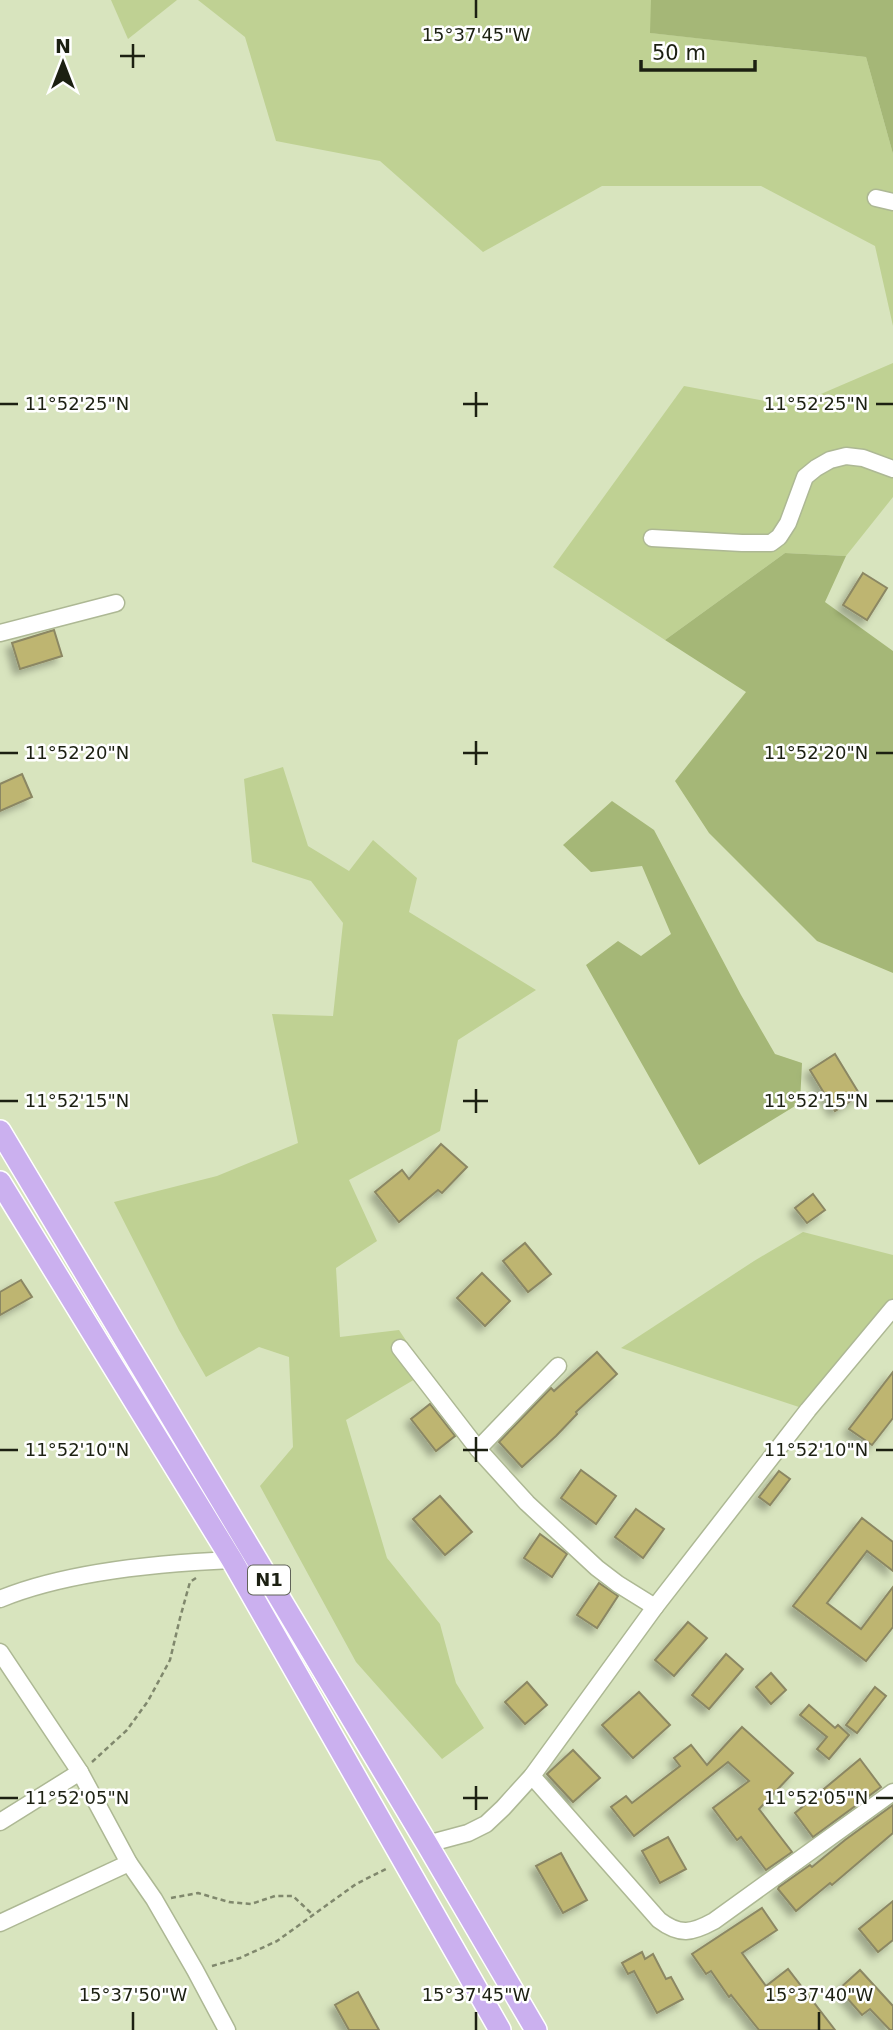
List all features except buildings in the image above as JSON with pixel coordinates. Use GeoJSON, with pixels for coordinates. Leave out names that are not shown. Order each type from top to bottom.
{"type":"FeatureCollection","features":[{"type":"Feature","properties":{"kind":"main road","name":"N1"},"geometry":{"type":"LineString","coordinates":[[0,1131],[536,2030]]}},
{"type":"Feature","properties":{"kind":"main road","name":"N1"},"geometry":{"type":"LineString","coordinates":[[0,1182],[403,1860],[500,2030]]}},
{"type":"Feature","properties":{"kind":"street"},"geometry":{"type":"LineString","coordinates":[[876,198],[893,202]]}},
{"type":"Feature","properties":{"kind":"street"},"geometry":{"type":"LineString","coordinates":[[652,538],[771,543],[779,537],[788,523],[805,477],[816,468],[830,460],[846,456],[863,458],[893,469]]}},
{"type":"Feature","properties":{"kind":"street"},"geometry":{"type":"LineString","coordinates":[[0,634],[116,603]]}},
{"type":"Feature","properties":{"kind":"street"},"geometry":{"type":"LineString","coordinates":[[427,1844],[468,1833],[486,1824],[532,1776],[655,1607],[808,1410],[893,1309]]}},
{"type":"Feature","properties":{"kind":"street"},"geometry":{"type":"LineString","coordinates":[[400,1348],[478,1449],[527,1503],[574,1548],[618,1584],[655,1607]]}},
{"type":"Feature","properties":{"kind":"street"},"geometry":{"type":"LineString","coordinates":[[478,1449],[558,1366]]}},
{"type":"Feature","properties":{"kind":"street"},"geometry":{"type":"LineString","coordinates":[[0,1599],[94,1574],[223,1560]]}},
{"type":"Feature","properties":{"kind":"street"},"geometry":{"type":"LineString","coordinates":[[0,1652],[80,1772],[129,1863],[154,1899],[227,2030]]}},
{"type":"Feature","properties":{"kind":"street"},"geometry":{"type":"LineString","coordinates":[[0,1822],[80,1772]]}},
{"type":"Feature","properties":{"kind":"street"},"geometry":{"type":"LineString","coordinates":[[532,1776],[659,1920],[672,1930],[684,1932],[714,1921],[893,1792]]}},
{"type":"Feature","properties":{"kind":"street"},"geometry":{"type":"LineString","coordinates":[[0,1923],[129,1863]]}},
{"type":"Feature","properties":{"kind":"path"},"geometry":{"type":"LineString","coordinates":[[80,1772],[127,1730],[148,1701],[170,1660],[190,1583],[223,1560]]}},
{"type":"Feature","properties":{"kind":"path"},"geometry":{"type":"LineString","coordinates":[[195,1970],[240,1958],[277,1941],[356,1884],[403,1860]]}},
{"type":"Feature","properties":{"kind":"path"},"geometry":{"type":"LineString","coordinates":[[154,1899],[198,1893],[229,1902],[251,1904],[275,1896],[292,1896],[313,1915]]}},
{"type":"Feature","properties":{"kind":"green space"},"geometry":{"type":"Polygon","coordinates":[[[111,0],[177,0],[128,39],[111,0]]]}},
{"type":"Feature","properties":{"kind":"green space"},"geometry":{"type":"Polygon","coordinates":[[[198,0],[651,0],[651,33],[866,57],[893,154],[893,326],[875,246],[761,186],[602,186],[483,252],[380,161],[276,141],[245,37],[198,0]]]}},
{"type":"Feature","properties":{"kind":"green space"},"geometry":{"type":"Polygon","coordinates":[[[651,0],[893,0],[893,154],[866,57],[650,33],[651,0]]]}},
{"type":"Feature","properties":{"kind":"green space"},"geometry":{"type":"Polygon","coordinates":[[[893,363],[893,497],[846,556],[785,553],[665,640],[553,567],[684,386],[793,406],[893,363]]]}},
{"type":"Feature","properties":{"kind":"green space"},"geometry":{"type":"Polygon","coordinates":[[[785,553],[846,556],[825,602],[893,651],[893,973],[817,941],[709,833],[675,781],[746,692],[665,640],[785,553]]]}},
{"type":"Feature","properties":{"kind":"green space"},"geometry":{"type":"Polygon","coordinates":[[[283,767],[308,846],[349,871],[373,840],[417,878],[409,912],[536,990],[458,1040],[440,1131],[349,1180],[377,1241],[336,1268],[340,1337],[399,1330],[427,1372],[346,1420],[387,1558],[440,1624],[456,1683],[484,1728],[442,1759],[356,1662],[260,1486],[293,1447],[289,1357],[259,1347],[206,1377],[114,1202],[217,1176],[298,1143],[272,1014],[333,1016],[343,923],[311,881],[252,862],[244,779],[283,767]]]}},
{"type":"Feature","properties":{"kind":"green space"},"geometry":{"type":"Polygon","coordinates":[[[612,801],[654,830],[775,1054],[802,1063],[800,1103],[699,1165],[586,965],[618,941],[641,956],[671,934],[642,866],[591,872],[563,845],[612,801]]]}},
{"type":"Feature","properties":{"kind":"green space"},"geometry":{"type":"Polygon","coordinates":[[[803,1232],[893,1255],[893,1308],[808,1410],[621,1348],[754,1261],[803,1232]]]}}]}
